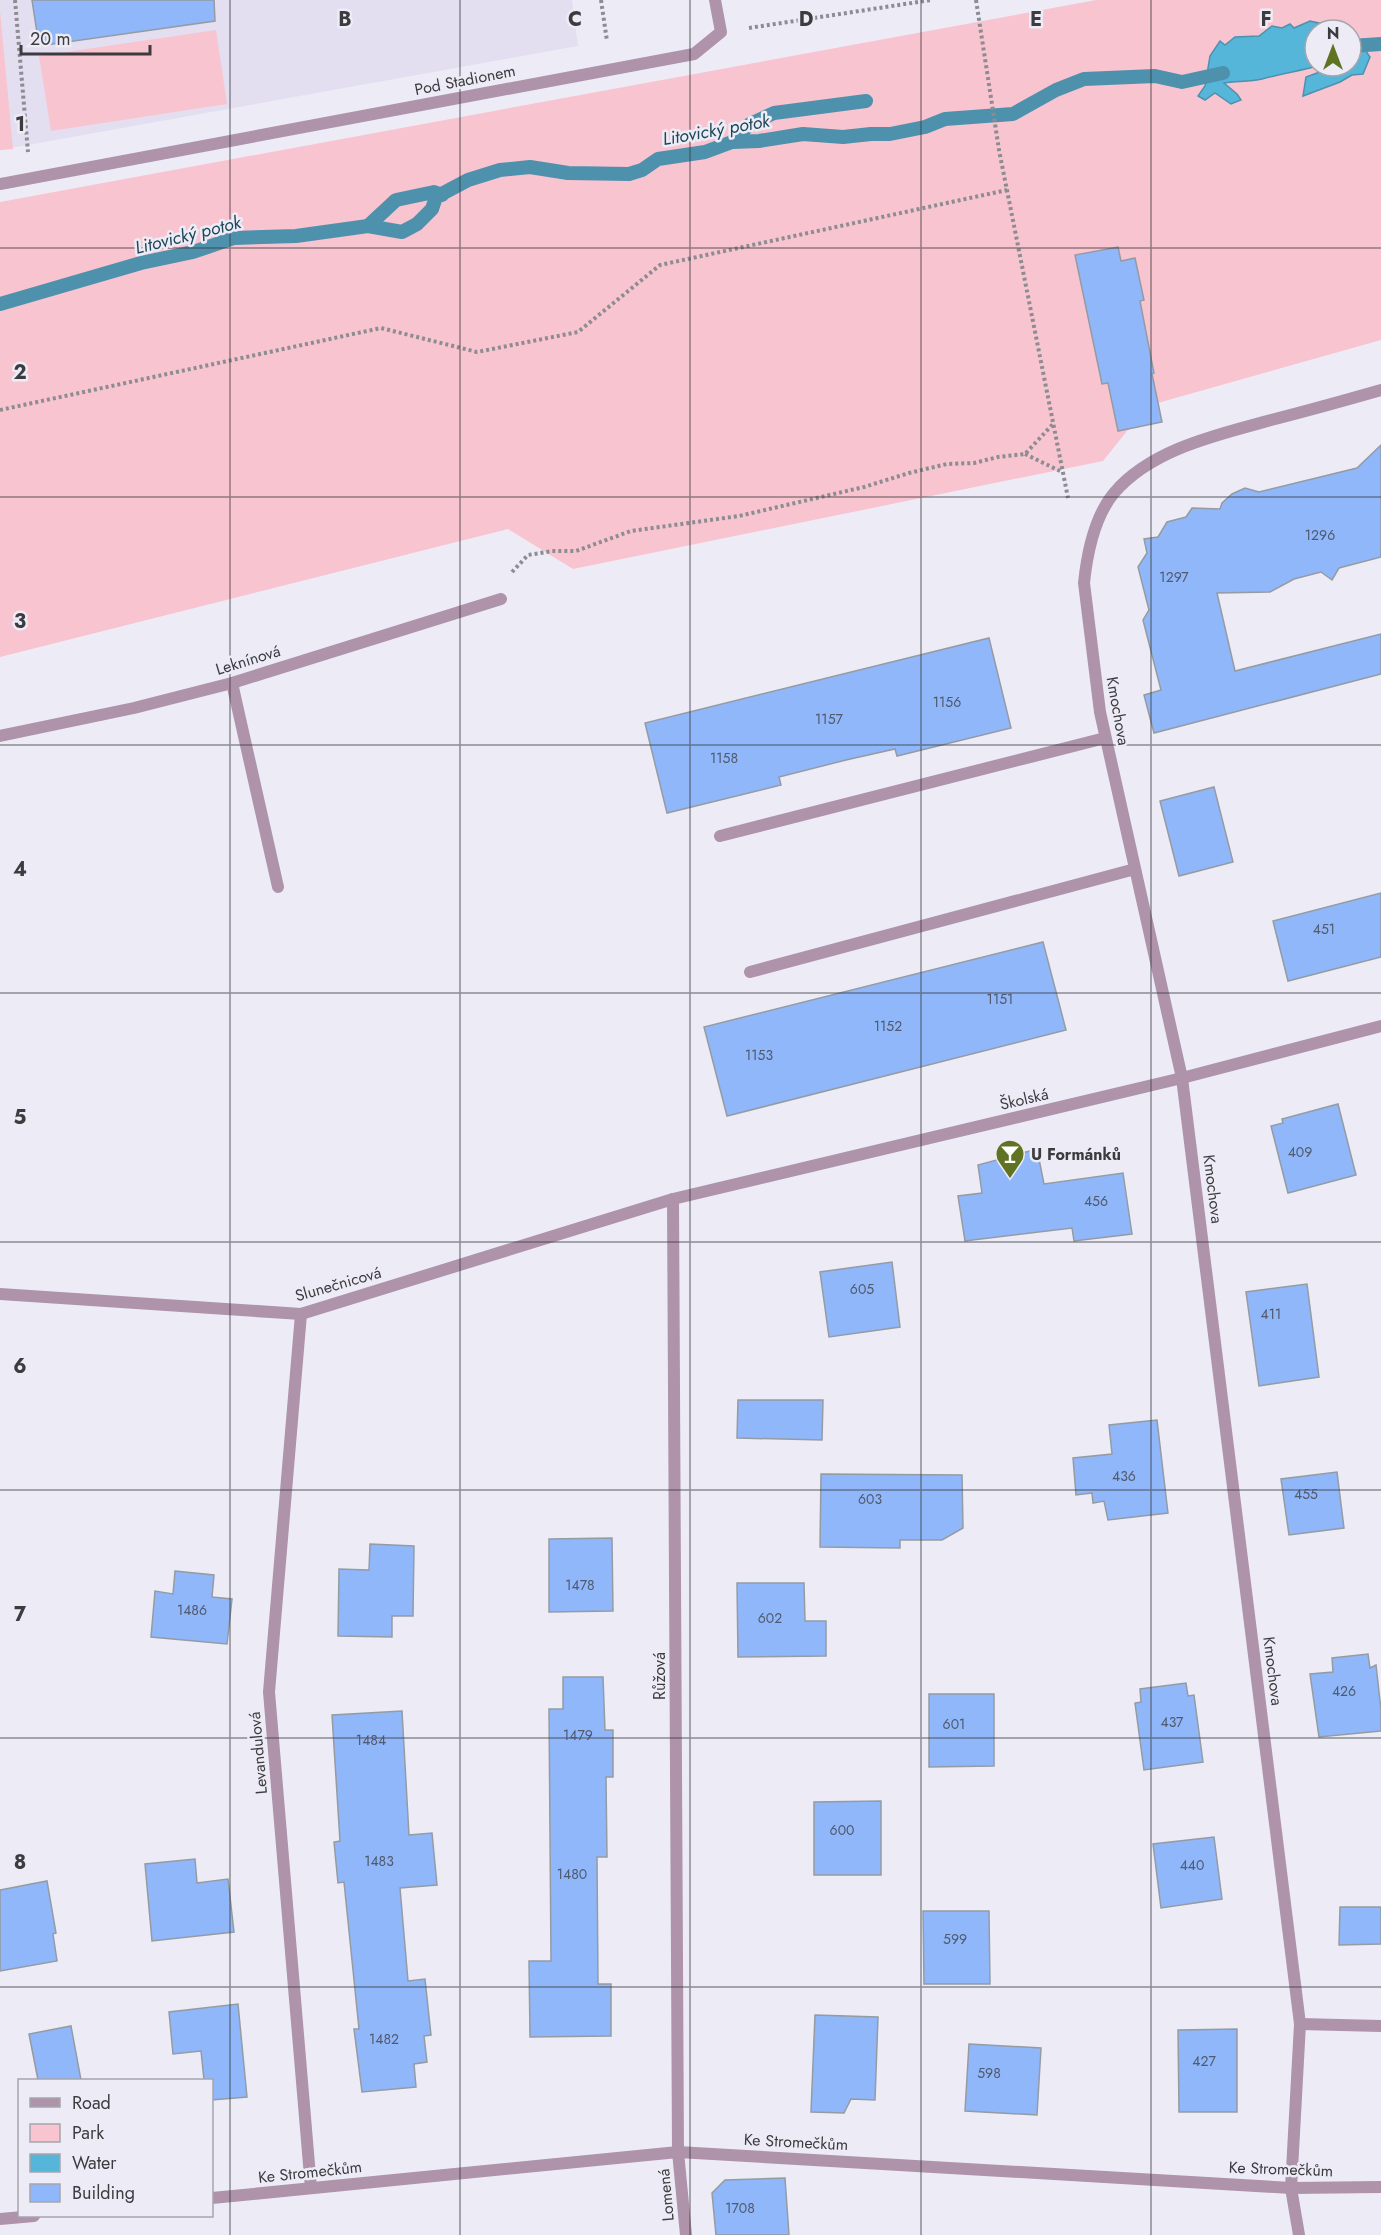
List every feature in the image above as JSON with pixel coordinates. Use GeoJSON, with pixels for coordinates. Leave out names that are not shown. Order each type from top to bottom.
{"type":"FeatureCollection","features":[{"type":"Feature","properties":{"kind":"street"},"geometry":{"type":"LineString","coordinates":[[715,0],[721,32]]}},
{"type":"Feature","properties":{"kind":"street","name":"Pod Stadionem"},"geometry":{"type":"LineString","coordinates":[[0,184],[694,54],[721,32]]}},
{"type":"Feature","properties":{"kind":"street","name":"Kmochova"},"geometry":{"type":"LineString","coordinates":[[1299,2235],[1291,2188],[1300,2024],[1182,1078],[1105,738],[1084,583],[1086,563],[1096,527],[1114,492],[1161,456],[1204,439],[1381,390]]}},
{"type":"Feature","properties":{"kind":"street","name":"Leknínová"},"geometry":{"type":"LineString","coordinates":[[0,736],[134,708],[232,682],[501,599]]}},
{"type":"Feature","properties":{"kind":"street"},"geometry":{"type":"LineString","coordinates":[[232,682],[278,886]]}},
{"type":"Feature","properties":{"kind":"street"},"geometry":{"type":"LineString","coordinates":[[720,836],[1105,738]]}},
{"type":"Feature","properties":{"kind":"street"},"geometry":{"type":"LineString","coordinates":[[750,972],[1135,869]]}},
{"type":"Feature","properties":{"kind":"street","name":"Školská"},"geometry":{"type":"LineString","coordinates":[[673,1199],[1182,1078],[1381,1026]]}},
{"type":"Feature","properties":{"kind":"street","name":"Slunečnicová"},"geometry":{"type":"LineString","coordinates":[[0,1294],[301,1314],[673,1199]]}},
{"type":"Feature","properties":{"kind":"street","name":"Růžová"},"geometry":{"type":"LineString","coordinates":[[673,1199],[678,2152]]}},
{"type":"Feature","properties":{"kind":"street","name":"Levandulová"},"geometry":{"type":"LineString","coordinates":[[301,1314],[269,1692],[311,2188]]}},
{"type":"Feature","properties":{"kind":"street"},"geometry":{"type":"LineString","coordinates":[[1300,2024],[1381,2026]]}},
{"type":"Feature","properties":{"kind":"street","name":"Ke Stromečkům"},"geometry":{"type":"LineString","coordinates":[[213,2198],[678,2152],[1291,2188],[1381,2187]]}},
{"type":"Feature","properties":{"kind":"street","name":"Lomená"},"geometry":{"type":"LineString","coordinates":[[678,2152],[686,2235]]}},
{"type":"Feature","properties":{"kind":"street"},"geometry":{"type":"LineString","coordinates":[[0,2219],[23,2217]]}},
{"type":"Feature","properties":{"kind":"path"},"geometry":{"type":"LineString","coordinates":[[15,0],[30,179]]}},
{"type":"Feature","properties":{"kind":"path"},"geometry":{"type":"LineString","coordinates":[[602,0],[611,69]]}},
{"type":"Feature","properties":{"kind":"path"},"geometry":{"type":"LineString","coordinates":[[721,32],[931,0]]}},
{"type":"Feature","properties":{"kind":"path"},"geometry":{"type":"LineString","coordinates":[[976,0],[999,150],[1068,498]]}},
{"type":"Feature","properties":{"kind":"path"},"geometry":{"type":"LineString","coordinates":[[0,410],[381,328],[477,352],[578,332],[660,265],[1007,190]]}},
{"type":"Feature","properties":{"kind":"path"},"geometry":{"type":"LineString","coordinates":[[1025,454],[1053,423]]}},
{"type":"Feature","properties":{"kind":"path"},"geometry":{"type":"LineString","coordinates":[[484,604],[528,555],[552,551],[576,551],[631,531],[739,516],[864,487],[947,464],[974,463],[998,457],[1025,454],[1062,472]]}},
{"type":"Feature","properties":{"kind":"shaded area"},"geometry":{"type":"Polygon","coordinates":[[[0,0],[572,0],[578,46],[0,150],[0,0]]]}},
{"type":"Feature","properties":{"kind":"green space"},"geometry":{"type":"Polygon","coordinates":[[[1096,0],[1381,0],[1381,340],[1147,406],[1103,461],[573,569],[508,529],[0,657],[0,202],[1096,0]]]}},
{"type":"Feature","properties":{"kind":"green space"},"geometry":{"type":"Polygon","coordinates":[[[0,11],[13,149],[0,150],[0,11]]]}},
{"type":"Feature","properties":{"kind":"green space"},"geometry":{"type":"Polygon","coordinates":[[[216,30],[227,104],[51,131],[39,56],[216,30]]]}},
{"type":"Feature","properties":{"kind":"water"},"geometry":{"type":"Polygon","coordinates":[[[1290,24],[1294,28],[1303,24],[1303,69],[1257,80],[1224,83],[1241,100],[1231,104],[1215,93],[1205,100],[1198,96],[1205,86],[1210,56],[1220,41],[1225,45],[1235,37],[1259,36],[1272,26],[1282,28],[1290,24]]]}},
{"type":"Feature","properties":{"kind":"water"},"geometry":{"type":"Polygon","coordinates":[[[1363,47],[1370,57],[1363,74],[1363,47]]]}},
{"type":"Feature","properties":{"kind":"water"},"geometry":{"type":"Polygon","coordinates":[[[1306,78],[1347,78],[1340,82],[1303,96],[1306,78]]]}},
{"type":"Feature","properties":{"kind":"building"},"geometry":{"type":"Polygon","coordinates":[[[32,0],[214,0],[215,21],[39,46],[32,0]]]}},
{"type":"Feature","properties":{"kind":"building"},"geometry":{"type":"Polygon","coordinates":[[[1118,247],[1121,261],[1135,258],[1144,300],[1140,301],[1154,373],[1152,374],[1162,422],[1118,431],[1108,383],[1102,384],[1075,255],[1118,247]]]}},
{"type":"Feature","properties":{"kind":"building"},"geometry":{"type":"Polygon","coordinates":[[[1381,445],[1381,557],[1339,568],[1332,580],[1321,572],[1294,579],[1270,592],[1217,593],[1235,671],[1381,634],[1381,674],[1154,733],[1144,695],[1161,690],[1143,620],[1149,610],[1138,567],[1147,553],[1144,539],[1158,537],[1167,522],[1186,517],[1192,508],[1220,509],[1222,503],[1232,494],[1245,488],[1259,492],[1357,468],[1381,445]]]}},
{"type":"Feature","properties":{"kind":"building"},"geometry":{"type":"Polygon","coordinates":[[[989,638],[1011,728],[897,756],[895,749],[846,760],[779,777],[781,785],[667,813],[645,723],[989,638]]]}},
{"type":"Feature","properties":{"kind":"building"},"geometry":{"type":"Polygon","coordinates":[[[1214,787],[1233,862],[1179,876],[1160,801],[1214,787]]]}},
{"type":"Feature","properties":{"kind":"building"},"geometry":{"type":"Polygon","coordinates":[[[1381,893],[1381,957],[1288,981],[1273,921],[1381,893]]]}},
{"type":"Feature","properties":{"kind":"building"},"geometry":{"type":"Polygon","coordinates":[[[1043,942],[1066,1030],[727,1116],[704,1027],[1043,942]]]}},
{"type":"Feature","properties":{"kind":"building"},"geometry":{"type":"Polygon","coordinates":[[[1338,1104],[1356,1175],[1288,1193],[1271,1126],[1283,1123],[1282,1119],[1338,1104]]]}},
{"type":"Feature","properties":{"kind":"building"},"geometry":{"type":"Polygon","coordinates":[[[1037,1149],[1044,1184],[1123,1173],[1132,1234],[1074,1241],[1072,1228],[965,1241],[958,1196],[982,1193],[978,1165],[1037,1149]]]}},
{"type":"Feature","properties":{"kind":"building"},"geometry":{"type":"Polygon","coordinates":[[[892,1262],[900,1327],[829,1337],[820,1272],[892,1262]]]}},
{"type":"Feature","properties":{"kind":"building"},"geometry":{"type":"Polygon","coordinates":[[[1307,1284],[1319,1377],[1259,1386],[1246,1292],[1307,1284]]]}},
{"type":"Feature","properties":{"kind":"building"},"geometry":{"type":"Polygon","coordinates":[[[738,1400],[823,1400],[822,1440],[737,1438],[738,1400]]]}},
{"type":"Feature","properties":{"kind":"building"},"geometry":{"type":"Polygon","coordinates":[[[1157,1420],[1168,1513],[1108,1520],[1104,1501],[1093,1503],[1092,1493],[1076,1495],[1073,1458],[1112,1454],[1109,1425],[1157,1420]]]}},
{"type":"Feature","properties":{"kind":"building"},"geometry":{"type":"Polygon","coordinates":[[[1337,1472],[1344,1528],[1289,1535],[1281,1479],[1337,1472]]]}},
{"type":"Feature","properties":{"kind":"building"},"geometry":{"type":"Polygon","coordinates":[[[821,1474],[962,1475],[963,1528],[942,1540],[900,1540],[900,1548],[820,1547],[821,1474]]]}},
{"type":"Feature","properties":{"kind":"building"},"geometry":{"type":"Polygon","coordinates":[[[612,1538],[613,1611],[549,1612],[549,1539],[612,1538]]]}},
{"type":"Feature","properties":{"kind":"building"},"geometry":{"type":"Polygon","coordinates":[[[370,1544],[414,1546],[413,1616],[392,1616],[392,1637],[338,1636],[339,1569],[369,1570],[370,1544]]]}},
{"type":"Feature","properties":{"kind":"building"},"geometry":{"type":"Polygon","coordinates":[[[175,1571],[214,1575],[212,1597],[232,1599],[227,1644],[151,1637],[155,1591],[173,1594],[175,1571]]]}},
{"type":"Feature","properties":{"kind":"building"},"geometry":{"type":"Polygon","coordinates":[[[737,1583],[804,1583],[805,1621],[826,1621],[826,1656],[738,1657],[737,1583]]]}},
{"type":"Feature","properties":{"kind":"building"},"geometry":{"type":"Polygon","coordinates":[[[1368,1654],[1370,1668],[1376,1665],[1381,1731],[1319,1737],[1310,1674],[1333,1672],[1332,1658],[1368,1654]]]}},
{"type":"Feature","properties":{"kind":"building"},"geometry":{"type":"Polygon","coordinates":[[[563,1677],[603,1677],[605,1730],[613,1730],[613,1777],[606,1777],[607,1857],[597,1857],[598,1984],[611,1984],[611,2036],[530,2037],[529,1961],[551,1961],[549,1709],[563,1709],[563,1677]]]}},
{"type":"Feature","properties":{"kind":"building"},"geometry":{"type":"Polygon","coordinates":[[[1186,1683],[1188,1696],[1194,1695],[1203,1762],[1144,1770],[1135,1703],[1141,1702],[1140,1689],[1186,1683]]]}},
{"type":"Feature","properties":{"kind":"building"},"geometry":{"type":"Polygon","coordinates":[[[929,1694],[994,1694],[994,1766],[929,1767],[929,1694]]]}},
{"type":"Feature","properties":{"kind":"building"},"geometry":{"type":"Polygon","coordinates":[[[402,1711],[409,1835],[432,1833],[437,1885],[400,1888],[408,1981],[425,1979],[431,2035],[424,2036],[427,2062],[414,2064],[416,2087],[362,2092],[354,2029],[359,2029],[344,1882],[338,1883],[334,1842],[340,1841],[332,1715],[402,1711]]]}},
{"type":"Feature","properties":{"kind":"building"},"geometry":{"type":"Polygon","coordinates":[[[881,1801],[881,1875],[814,1875],[814,1802],[881,1801]]]}},
{"type":"Feature","properties":{"kind":"building"},"geometry":{"type":"Polygon","coordinates":[[[1214,1837],[1222,1899],[1161,1908],[1153,1844],[1214,1837]]]}},
{"type":"Feature","properties":{"kind":"building"},"geometry":{"type":"Polygon","coordinates":[[[195,1859],[197,1883],[228,1879],[234,1932],[152,1941],[145,1864],[195,1859]]]}},
{"type":"Feature","properties":{"kind":"building"},"geometry":{"type":"Polygon","coordinates":[[[47,1881],[56,1933],[53,1934],[57,1961],[0,1971],[0,1890],[47,1881]]]}},
{"type":"Feature","properties":{"kind":"building"},"geometry":{"type":"Polygon","coordinates":[[[1340,1907],[1381,1907],[1381,1944],[1339,1945],[1340,1907]]]}},
{"type":"Feature","properties":{"kind":"building"},"geometry":{"type":"Polygon","coordinates":[[[923,1911],[989,1911],[990,1984],[924,1984],[923,1911]]]}},
{"type":"Feature","properties":{"kind":"building"},"geometry":{"type":"Polygon","coordinates":[[[238,2004],[247,2097],[213,2100],[213,2079],[204,2079],[201,2051],[173,2054],[169,2012],[238,2004]]]}},
{"type":"Feature","properties":{"kind":"building"},"geometry":{"type":"Polygon","coordinates":[[[815,2015],[878,2017],[875,2100],[851,2099],[844,2113],[811,2112],[815,2015]]]}},
{"type":"Feature","properties":{"kind":"building"},"geometry":{"type":"Polygon","coordinates":[[[71,2026],[81,2079],[38,2079],[29,2034],[71,2026]]]}},
{"type":"Feature","properties":{"kind":"building"},"geometry":{"type":"Polygon","coordinates":[[[1237,2029],[1237,2112],[1179,2112],[1178,2030],[1237,2029]]]}},
{"type":"Feature","properties":{"kind":"building"},"geometry":{"type":"Polygon","coordinates":[[[969,2044],[1041,2048],[1037,2115],[965,2111],[969,2044]]]}},
{"type":"Feature","properties":{"kind":"building"},"geometry":{"type":"Polygon","coordinates":[[[785,2178],[789,2235],[716,2235],[712,2193],[725,2180],[785,2178]]]}},
{"type":"Feature","properties":{"kind":"waterway","name":"Litovický potok"},"geometry":{"type":"LineString","coordinates":[[1363,45],[1381,44]]}},
{"type":"Feature","properties":{"kind":"waterway","name":"Litovický potok"},"geometry":{"type":"LineString","coordinates":[[0,304],[141,263],[193,252],[234,238],[296,236],[368,226],[402,232],[417,224],[432,209],[436,197],[468,180],[500,170],[530,167],[568,173],[629,174],[642,170],[658,159],[705,152],[732,142],[759,141],[803,134],[843,137],[890,134],[925,127],[945,119],[1013,114],[1056,90],[1084,79],[1155,76],[1182,82],[1223,73]]}},
{"type":"Feature","properties":{"kind":"waterway"},"geometry":{"type":"LineString","coordinates":[[732,142],[750,124],[774,113],[866,101]]}},
{"type":"Feature","properties":{"kind":"waterway"},"geometry":{"type":"LineString","coordinates":[[368,226],[396,200],[434,192],[442,195]]}},
{"type":"Feature","properties":{"kind":"place","name":"U Formánků"},"geometry":{"type":"Point","coordinates":[1010,1180]}}]}
